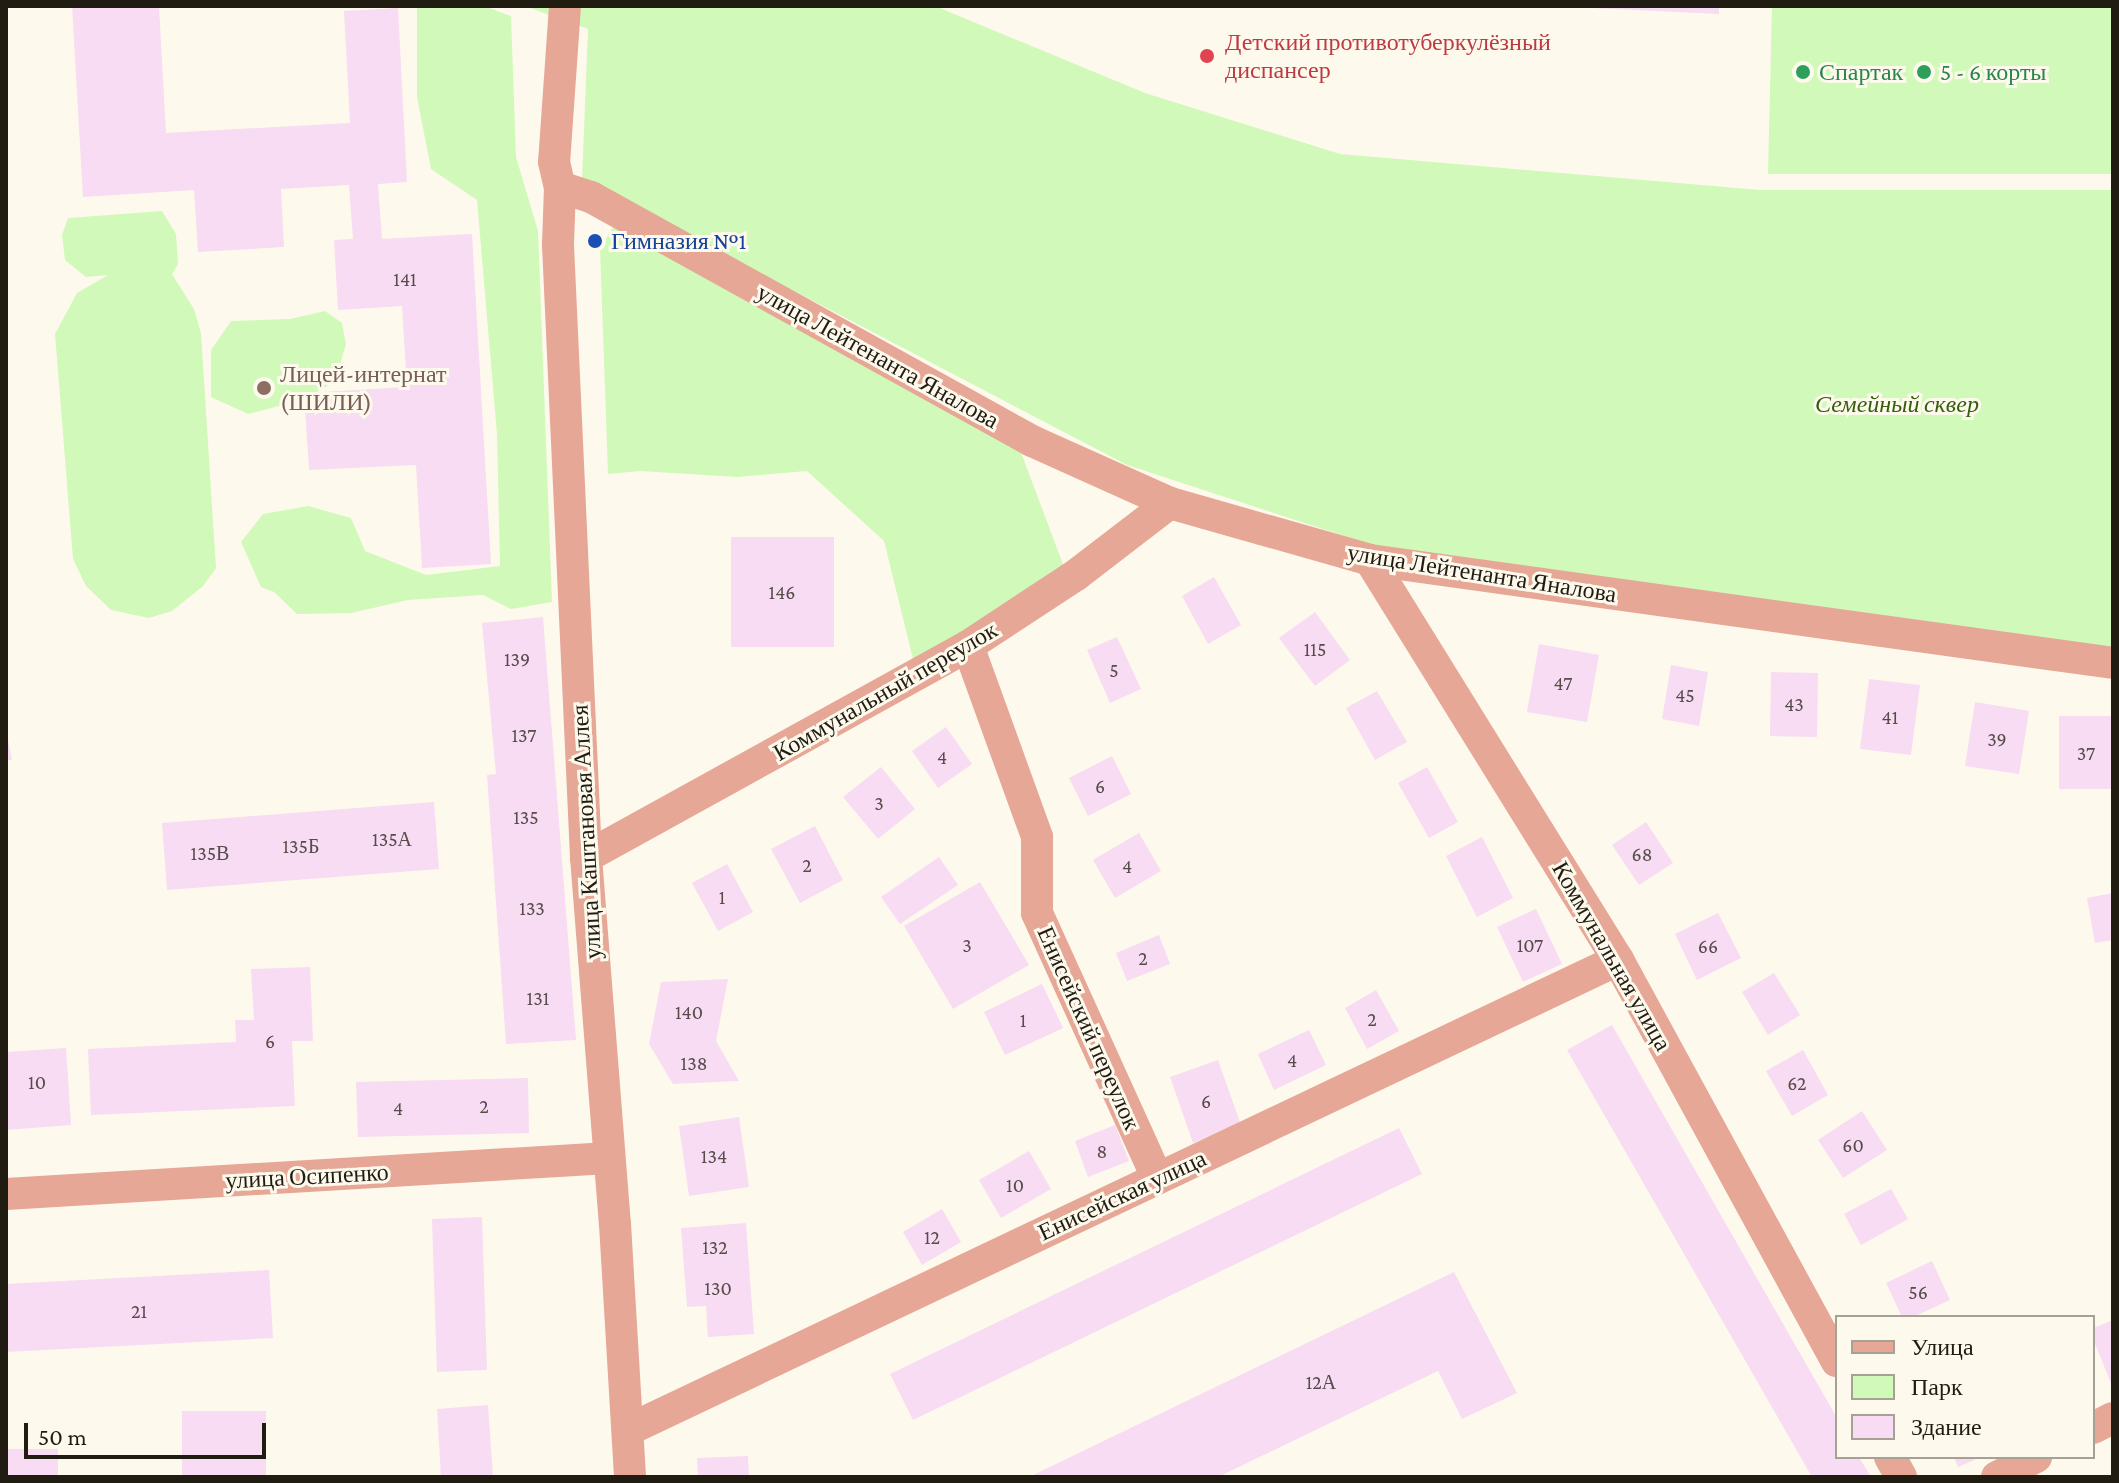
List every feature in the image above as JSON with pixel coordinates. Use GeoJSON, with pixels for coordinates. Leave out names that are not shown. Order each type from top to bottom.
{"type":"FeatureCollection","features":[{"type":"Feature","properties":{"kind":"street","name":"улица Каштановая Аллея"},"geometry":{"type":"LineString","coordinates":[[565,6],[554,162],[558,180],[558,245],[586,857],[630,1477]]}},
{"type":"Feature","properties":{"kind":"street","name":"улица Лейтенанта Яналова"},"geometry":{"type":"LineString","coordinates":[[558,180],[1032,441],[1170,503],[1370,560],[2113,663]]}},
{"type":"Feature","properties":{"kind":"street","name":"Коммунальный переулок"},"geometry":{"type":"LineString","coordinates":[[586,857],[968,646],[1076,575],[1170,503]]}},
{"type":"Feature","properties":{"kind":"street","name":"Коммунальная улица"},"geometry":{"type":"LineString","coordinates":[[1370,560],[1618,960],[1835,1357]]}},
{"type":"Feature","properties":{"kind":"street","name":"Енисейский переулок"},"geometry":{"type":"LineString","coordinates":[[968,646],[1037,837],[1037,913],[1157,1178]]}},
{"type":"Feature","properties":{"kind":"street","name":"Енисейская улица"},"geometry":{"type":"LineString","coordinates":[[628,1430],[1618,960]]}},
{"type":"Feature","properties":{"kind":"street","name":"улица Осипенко"},"geometry":{"type":"LineString","coordinates":[[6,1194],[609,1158]]}},
{"type":"Feature","properties":{"kind":"street"},"geometry":{"type":"LineString","coordinates":[[2095,1427],[2113,1418]]}},
{"type":"Feature","properties":{"kind":"street"},"geometry":{"type":"LineString","coordinates":[[1891,1459],[1901,1477]]}},
{"type":"Feature","properties":{"kind":"street"},"geometry":{"type":"LineString","coordinates":[[1997,1477],[2032,1459]]}},
{"type":"Feature","properties":{"kind":"green space"},"geometry":{"type":"Polygon","coordinates":[[[417,6],[484,6],[511,16],[516,157],[538,231],[552,602],[511,609],[483,595],[408,600],[351,613],[297,614],[274,592],[261,587],[241,542],[263,514],[308,506],[351,518],[365,551],[426,575],[500,566],[497,434],[477,200],[431,169],[417,97],[417,6]]]}},
{"type":"Feature","properties":{"kind":"green space","name":"Семейный сквер"},"geometry":{"type":"Polygon","coordinates":[[[525,6],[935,6],[1145,93],[1340,154],[1760,190],[2113,190],[2113,649],[1372,545],[1127,465],[582,180],[588,29],[525,6]]]}},
{"type":"Feature","properties":{"kind":"green space"},"geometry":{"type":"Polygon","coordinates":[[[1772,6],[2113,6],[2113,174],[1768,174],[1772,6]]]}},
{"type":"Feature","properties":{"kind":"green space"},"geometry":{"type":"Polygon","coordinates":[[[162,211],[176,234],[178,264],[172,274],[194,309],[201,333],[216,568],[203,586],[172,611],[149,618],[111,610],[86,586],[73,559],[55,334],[77,293],[108,275],[86,277],[65,260],[62,235],[68,218],[162,211]]]}},
{"type":"Feature","properties":{"kind":"green space"},"geometry":{"type":"Polygon","coordinates":[[[613,227],[1019,447],[1064,567],[914,663],[884,541],[807,471],[737,477],[640,471],[608,474],[600,249],[613,227]]]}},
{"type":"Feature","properties":{"kind":"green space"},"geometry":{"type":"Polygon","coordinates":[[[325,311],[342,323],[346,344],[335,381],[305,399],[248,414],[211,397],[211,350],[231,321],[290,319],[325,311]]]}},
{"type":"Feature","properties":{"kind":"building"},"geometry":{"type":"Polygon","coordinates":[[[72,6],[159,6],[166,133],[350,123],[344,11],[398,8],[407,182],[378,184],[382,239],[472,234],[491,564],[422,568],[416,465],[309,470],[304,393],[407,387],[402,306],[338,310],[334,240],[353,239],[349,185],[281,189],[284,247],[198,252],[194,190],[83,197],[72,6]]]}},
{"type":"Feature","properties":{"kind":"building"},"geometry":{"type":"Polygon","coordinates":[[[1549,6],[1719,6],[1719,14],[1549,6]]]}},
{"type":"Feature","properties":{"kind":"building"},"geometry":{"type":"Polygon","coordinates":[[[731,537],[834,537],[834,647],[731,647],[731,537]]]}},
{"type":"Feature","properties":{"kind":"building"},"geometry":{"type":"Polygon","coordinates":[[[1214,577],[1241,625],[1208,644],[1182,596],[1214,577]]]}},
{"type":"Feature","properties":{"kind":"building"},"geometry":{"type":"Polygon","coordinates":[[[1315,612],[1350,660],[1315,686],[1279,638],[1315,612]]]}},
{"type":"Feature","properties":{"kind":"building"},"geometry":{"type":"Polygon","coordinates":[[[543,617],[576,1040],[506,1044],[487,775],[496,774],[482,623],[543,617]]]}},
{"type":"Feature","properties":{"kind":"building"},"geometry":{"type":"Polygon","coordinates":[[[1117,637],[1141,689],[1110,703],[1087,650],[1117,637]]]}},
{"type":"Feature","properties":{"kind":"building"},"geometry":{"type":"Polygon","coordinates":[[[1539,644],[1599,655],[1587,722],[1527,712],[1539,644]]]}},
{"type":"Feature","properties":{"kind":"building"},"geometry":{"type":"Polygon","coordinates":[[[1671,665],[1708,672],[1699,726],[1662,719],[1671,665]]]}},
{"type":"Feature","properties":{"kind":"building"},"geometry":{"type":"Polygon","coordinates":[[[1771,672],[1818,673],[1817,737],[1770,736],[1771,672]]]}},
{"type":"Feature","properties":{"kind":"building"},"geometry":{"type":"Polygon","coordinates":[[[1869,679],[1920,685],[1911,755],[1860,749],[1869,679]]]}},
{"type":"Feature","properties":{"kind":"building"},"geometry":{"type":"Polygon","coordinates":[[[1377,691],[1407,742],[1375,760],[1346,708],[1377,691]]]}},
{"type":"Feature","properties":{"kind":"building"},"geometry":{"type":"Polygon","coordinates":[[[1975,702],[2029,711],[2019,774],[1965,766],[1975,702]]]}},
{"type":"Feature","properties":{"kind":"building"},"geometry":{"type":"Polygon","coordinates":[[[2059,716],[2113,716],[2113,789],[2059,789],[2059,716]]]}},
{"type":"Feature","properties":{"kind":"building"},"geometry":{"type":"Polygon","coordinates":[[[946,727],[972,764],[938,788],[912,751],[946,727]]]}},
{"type":"Feature","properties":{"kind":"building"},"geometry":{"type":"Polygon","coordinates":[[[6,730],[12,760],[6,760],[6,730]]]}},
{"type":"Feature","properties":{"kind":"building"},"geometry":{"type":"Polygon","coordinates":[[[1112,756],[1131,794],[1088,816],[1069,778],[1112,756]]]}},
{"type":"Feature","properties":{"kind":"building"},"geometry":{"type":"Polygon","coordinates":[[[881,767],[915,809],[878,839],[843,797],[881,767]]]}},
{"type":"Feature","properties":{"kind":"building"},"geometry":{"type":"Polygon","coordinates":[[[1427,767],[1458,822],[1429,838],[1398,783],[1427,767]]]}},
{"type":"Feature","properties":{"kind":"building"},"geometry":{"type":"Polygon","coordinates":[[[434,802],[439,869],[167,890],[162,823],[434,802]]]}},
{"type":"Feature","properties":{"kind":"building"},"geometry":{"type":"Polygon","coordinates":[[[1646,822],[1673,863],[1639,885],[1612,845],[1646,822]]]}},
{"type":"Feature","properties":{"kind":"building"},"geometry":{"type":"Polygon","coordinates":[[[815,826],[843,880],[800,903],[771,849],[815,826]]]}},
{"type":"Feature","properties":{"kind":"building"},"geometry":{"type":"Polygon","coordinates":[[[1139,833],[1161,871],[1115,898],[1093,860],[1139,833]]]}},
{"type":"Feature","properties":{"kind":"building"},"geometry":{"type":"Polygon","coordinates":[[[1482,837],[1513,898],[1477,917],[1446,856],[1482,837]]]}},
{"type":"Feature","properties":{"kind":"building"},"geometry":{"type":"Polygon","coordinates":[[[939,857],[958,885],[900,924],[881,897],[939,857]]]}},
{"type":"Feature","properties":{"kind":"building"},"geometry":{"type":"Polygon","coordinates":[[[727,864],[753,912],[718,931],[692,883],[727,864]]]}},
{"type":"Feature","properties":{"kind":"building"},"geometry":{"type":"Polygon","coordinates":[[[980,882],[1029,965],[953,1009],[904,926],[980,882]]]}},
{"type":"Feature","properties":{"kind":"building"},"geometry":{"type":"Polygon","coordinates":[[[2113,893],[2113,940],[2095,943],[2087,898],[2113,893]]]}},
{"type":"Feature","properties":{"kind":"building"},"geometry":{"type":"Polygon","coordinates":[[[1536,909],[1562,964],[1523,982],[1497,927],[1536,909]]]}},
{"type":"Feature","properties":{"kind":"building"},"geometry":{"type":"Polygon","coordinates":[[[1718,913],[1741,958],[1697,980],[1675,934],[1718,913]]]}},
{"type":"Feature","properties":{"kind":"building"},"geometry":{"type":"Polygon","coordinates":[[[1159,935],[1170,964],[1127,981],[1116,953],[1159,935]]]}},
{"type":"Feature","properties":{"kind":"building"},"geometry":{"type":"Polygon","coordinates":[[[310,967],[313,1041],[292,1041],[295,1106],[91,1115],[88,1049],[236,1042],[235,1020],[254,1020],[251,969],[310,967]]]}},
{"type":"Feature","properties":{"kind":"building"},"geometry":{"type":"Polygon","coordinates":[[[1774,973],[1800,1015],[1768,1035],[1742,992],[1774,973]]]}},
{"type":"Feature","properties":{"kind":"building"},"geometry":{"type":"Polygon","coordinates":[[[728,979],[716,1041],[739,1081],[673,1084],[649,1044],[661,982],[728,979]]]}},
{"type":"Feature","properties":{"kind":"building"},"geometry":{"type":"Polygon","coordinates":[[[1042,984],[1063,1028],[1005,1055],[984,1012],[1042,984]]]}},
{"type":"Feature","properties":{"kind":"building"},"geometry":{"type":"Polygon","coordinates":[[[1376,990],[1399,1031],[1367,1049],[1345,1008],[1376,990]]]}},
{"type":"Feature","properties":{"kind":"building"},"geometry":{"type":"Polygon","coordinates":[[[1612,1025],[1835,1415],[1835,1459],[1860,1459],[1871,1477],[1812,1477],[1567,1050],[1612,1025]]]}},
{"type":"Feature","properties":{"kind":"building"},"geometry":{"type":"Polygon","coordinates":[[[1309,1030],[1326,1065],[1274,1090],[1258,1054],[1309,1030]]]}},
{"type":"Feature","properties":{"kind":"building"},"geometry":{"type":"Polygon","coordinates":[[[66,1048],[71,1125],[6,1130],[6,1052],[66,1048]]]}},
{"type":"Feature","properties":{"kind":"building"},"geometry":{"type":"Polygon","coordinates":[[[1803,1050],[1828,1095],[1792,1116],[1766,1071],[1803,1050]]]}},
{"type":"Feature","properties":{"kind":"building"},"geometry":{"type":"Polygon","coordinates":[[[1218,1060],[1241,1125],[1193,1143],[1170,1077],[1218,1060]]]}},
{"type":"Feature","properties":{"kind":"building"},"geometry":{"type":"Polygon","coordinates":[[[528,1078],[529,1133],[358,1137],[356,1082],[528,1078]]]}},
{"type":"Feature","properties":{"kind":"building"},"geometry":{"type":"Polygon","coordinates":[[[1862,1111],[1887,1150],[1843,1178],[1818,1140],[1862,1111]]]}},
{"type":"Feature","properties":{"kind":"building"},"geometry":{"type":"Polygon","coordinates":[[[739,1117],[749,1187],[689,1196],[679,1126],[739,1117]]]}},
{"type":"Feature","properties":{"kind":"building"},"geometry":{"type":"Polygon","coordinates":[[[1115,1125],[1129,1161],[1088,1177],[1075,1141],[1115,1125]]]}},
{"type":"Feature","properties":{"kind":"building"},"geometry":{"type":"Polygon","coordinates":[[[1399,1128],[1422,1174],[913,1420],[890,1374],[1399,1128]]]}},
{"type":"Feature","properties":{"kind":"building"},"geometry":{"type":"Polygon","coordinates":[[[1029,1151],[1051,1189],[1001,1218],[979,1180],[1029,1151]]]}},
{"type":"Feature","properties":{"kind":"building"},"geometry":{"type":"Polygon","coordinates":[[[1891,1189],[1908,1219],[1861,1245],[1844,1214],[1891,1189]]]}},
{"type":"Feature","properties":{"kind":"building"},"geometry":{"type":"Polygon","coordinates":[[[942,1209],[961,1242],[922,1265],[903,1232],[942,1209]]]}},
{"type":"Feature","properties":{"kind":"building"},"geometry":{"type":"Polygon","coordinates":[[[482,1217],[487,1370],[437,1372],[432,1219],[482,1217]]]}},
{"type":"Feature","properties":{"kind":"building"},"geometry":{"type":"Polygon","coordinates":[[[746,1223],[754,1334],[708,1337],[706,1306],[687,1307],[681,1228],[746,1223]]]}},
{"type":"Feature","properties":{"kind":"building"},"geometry":{"type":"Polygon","coordinates":[[[1932,1261],[1950,1300],[1917,1315],[1901,1315],[1886,1283],[1932,1261]]]}},
{"type":"Feature","properties":{"kind":"building"},"geometry":{"type":"Polygon","coordinates":[[[269,1270],[273,1338],[6,1352],[6,1284],[269,1270]]]}},
{"type":"Feature","properties":{"kind":"building"},"geometry":{"type":"Polygon","coordinates":[[[1454,1272],[1517,1393],[1462,1419],[1438,1371],[1218,1477],[1029,1477],[1454,1272]]]}},
{"type":"Feature","properties":{"kind":"building"},"geometry":{"type":"Polygon","coordinates":[[[2113,1320],[2113,1388],[2095,1344],[2095,1327],[2113,1320]]]}},
{"type":"Feature","properties":{"kind":"building"},"geometry":{"type":"Polygon","coordinates":[[[488,1405],[493,1477],[441,1477],[437,1409],[488,1405]]]}},
{"type":"Feature","properties":{"kind":"building"},"geometry":{"type":"Polygon","coordinates":[[[182,1411],[266,1411],[266,1477],[182,1477],[182,1411]]]}},
{"type":"Feature","properties":{"kind":"building"},"geometry":{"type":"Polygon","coordinates":[[[6,1449],[58,1449],[58,1477],[6,1477],[6,1449]]]}},
{"type":"Feature","properties":{"kind":"building"},"geometry":{"type":"Polygon","coordinates":[[[748,1456],[749,1477],[698,1477],[697,1458],[748,1456]]]}},
{"type":"Feature","properties":{"kind":"building"},"geometry":{"type":"Polygon","coordinates":[[[1955,1459],[1976,1459],[1958,1467],[1955,1459]]]}},
{"type":"Feature","properties":{"kind":"place","name":"Детский противотуберкулёзный диспансер"},"geometry":{"type":"Point","coordinates":[1207,56]}},
{"type":"Feature","properties":{"kind":"place","name":"Спартак"},"geometry":{"type":"Point","coordinates":[1803,72]}},
{"type":"Feature","properties":{"kind":"place","name":"5 - 6 корты"},"geometry":{"type":"Point","coordinates":[1924,72]}},
{"type":"Feature","properties":{"kind":"place","name":"Гимназия №1"},"geometry":{"type":"Point","coordinates":[595,241]}},
{"type":"Feature","properties":{"kind":"place","name":"Лицей-интернат (ШИЛИ)"},"geometry":{"type":"Point","coordinates":[264,388]}}]}
